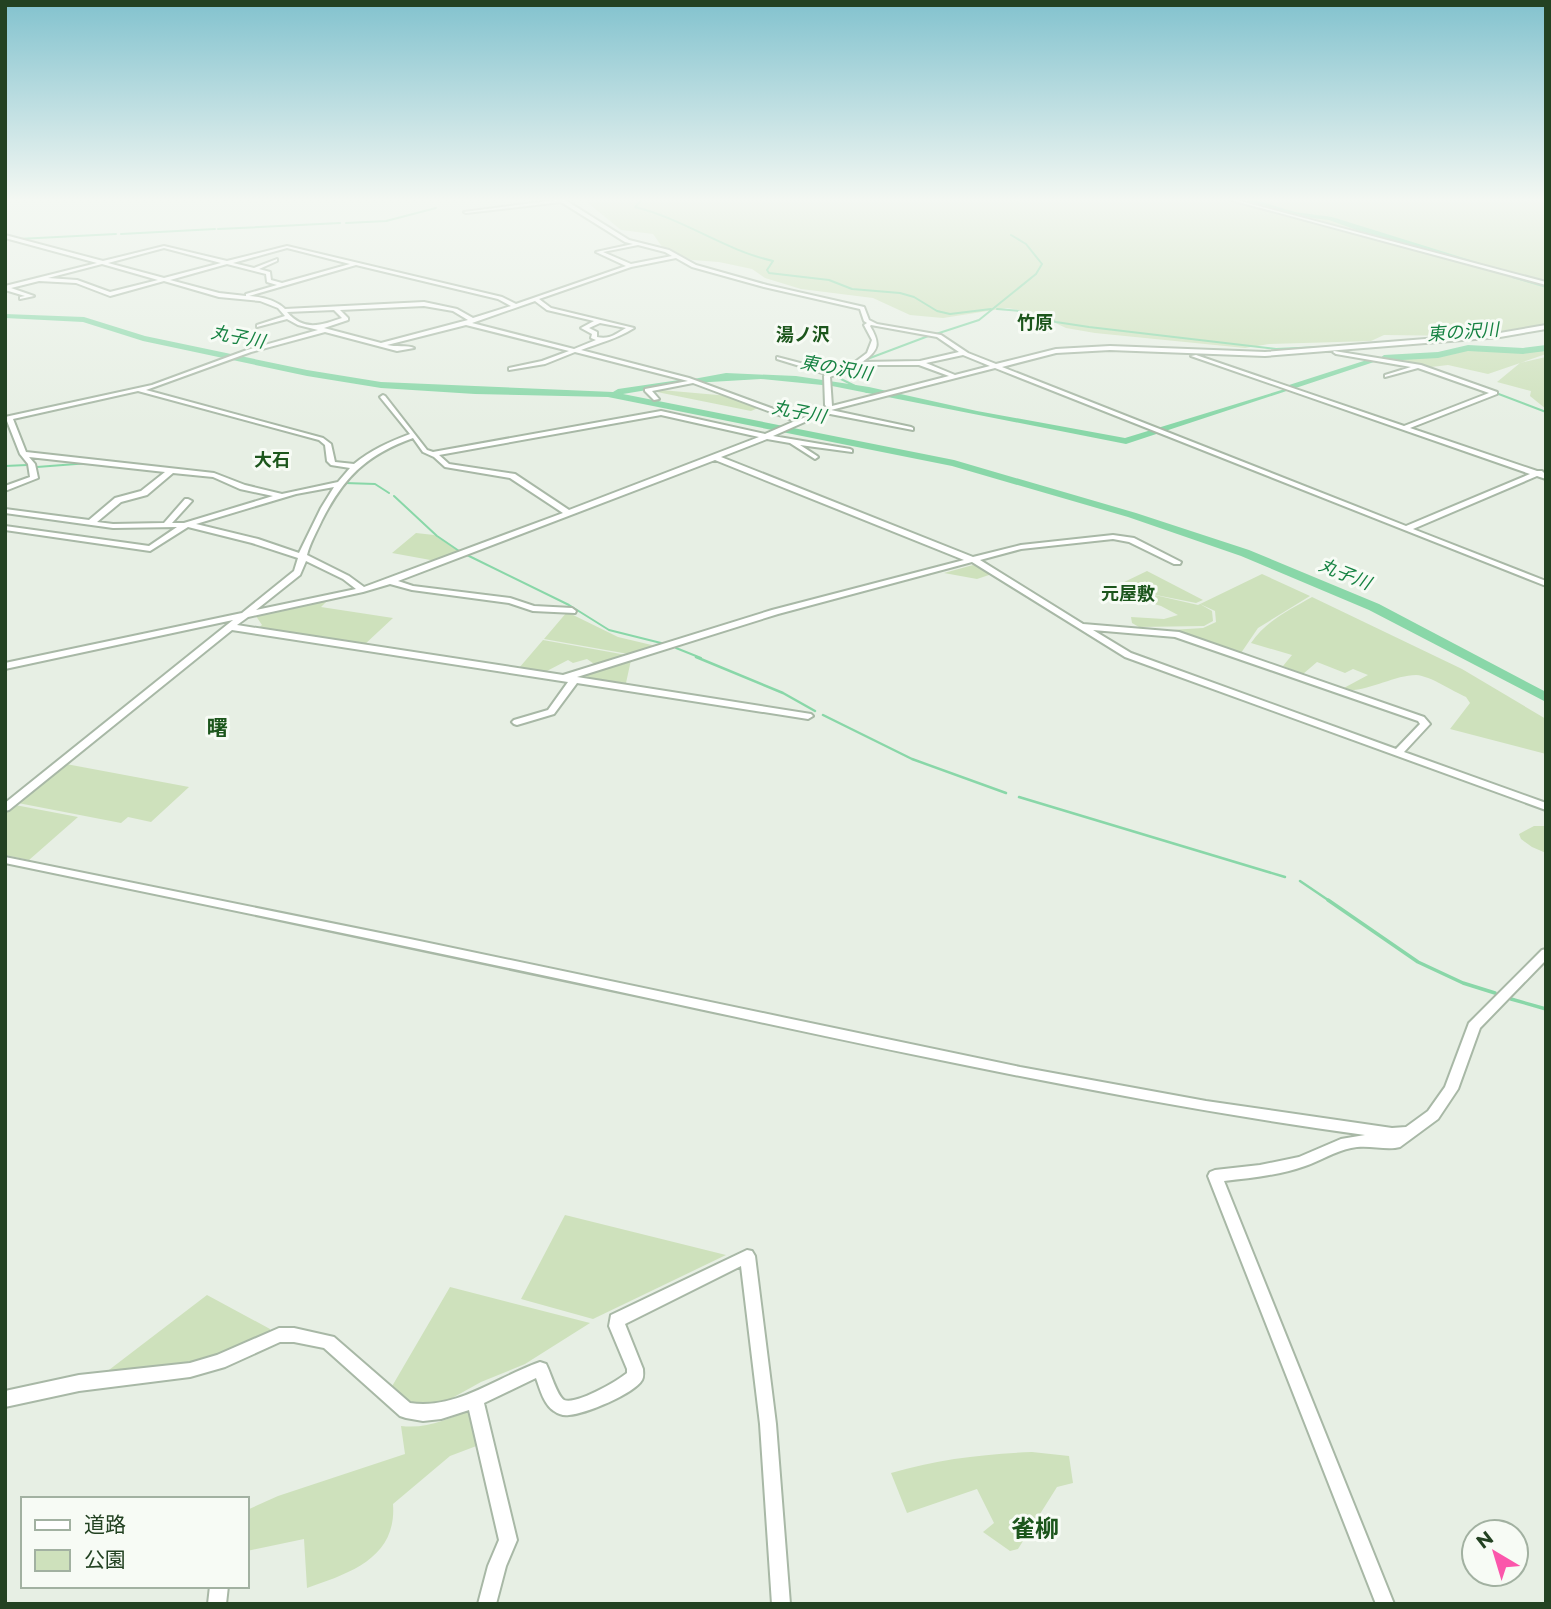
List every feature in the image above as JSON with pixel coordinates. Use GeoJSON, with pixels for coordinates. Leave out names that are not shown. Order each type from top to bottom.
{"type":"FeatureCollection","features":[{"type":"Feature","properties":{"kind":"street"},"geometry":{"type":"LineString","coordinates":[[6,288],[51,275]]}},
{"type":"Feature","properties":{"kind":"street"},"geometry":{"type":"LineString","coordinates":[[147,275],[219,295],[267,300],[300,324],[397,349],[411,348]]}},
{"type":"Feature","properties":{"kind":"street"},"geometry":{"type":"LineString","coordinates":[[36,279],[77,282],[110,294],[181,275]]}},
{"type":"Feature","properties":{"kind":"street"},"geometry":{"type":"LineString","coordinates":[[270,275],[269,281],[282,285]]}},
{"type":"Feature","properties":{"kind":"street"},"geometry":{"type":"LineString","coordinates":[[241,298],[315,275]]}},
{"type":"Feature","properties":{"kind":"street"},"geometry":{"type":"LineString","coordinates":[[406,275],[500,298],[514,305]]}},
{"type":"Feature","properties":{"kind":"street"},"geometry":{"type":"LineString","coordinates":[[382,344],[469,322],[605,275]]}},
{"type":"Feature","properties":{"kind":"street"},"geometry":{"type":"LineString","coordinates":[[727,275],[862,308],[865,319],[871,323],[943,339],[963,352],[995,366],[1546,584]]}},
{"type":"Feature","properties":{"kind":"street"},"geometry":{"type":"LineString","coordinates":[[1518,275],[1546,284]]}},
{"type":"Feature","properties":{"kind":"street"},"geometry":{"type":"LineString","coordinates":[[6,288],[31,296],[22,298]]}},
{"type":"Feature","properties":{"kind":"street"},"geometry":{"type":"LineString","coordinates":[[511,369],[543,363],[602,340],[614,339],[631,328],[544,308],[537,300]]}},
{"type":"Feature","properties":{"kind":"street"},"geometry":{"type":"LineString","coordinates":[[284,311],[424,304],[455,310],[469,322],[696,382],[799,422]]}},
{"type":"Feature","properties":{"kind":"street"},"geometry":{"type":"LineString","coordinates":[[5,489],[34,478],[31,464],[23,454],[7,419],[139,390],[249,351],[323,329],[346,319],[336,309]]}},
{"type":"Feature","properties":{"kind":"street"},"geometry":{"type":"LineString","coordinates":[[260,326],[288,317]]}},
{"type":"Feature","properties":{"kind":"street"},"geometry":{"type":"LineString","coordinates":[[599,321],[584,328],[595,333],[594,338],[602,340]]}},
{"type":"Feature","properties":{"kind":"street"},"geometry":{"type":"LineString","coordinates":[[779,358],[830,373],[854,364],[871,352],[875,345],[867,325],[871,323]]}},
{"type":"Feature","properties":{"kind":"street"},"geometry":{"type":"LineString","coordinates":[[786,416],[1079,348],[1240,354],[1500,335],[1546,327]]}},
{"type":"Feature","properties":{"kind":"street"},"geometry":{"type":"LineString","coordinates":[[1319,349],[1419,366],[1495,393],[1404,429]]}},
{"type":"Feature","properties":{"kind":"street"},"geometry":{"type":"LineString","coordinates":[[854,364],[920,363],[963,352]]}},
{"type":"Feature","properties":{"kind":"street"},"geometry":{"type":"LineString","coordinates":[[1181,352],[1541,475]]}},
{"type":"Feature","properties":{"kind":"street"},"geometry":{"type":"LineString","coordinates":[[920,363],[953,376]]}},
{"type":"Feature","properties":{"kind":"street"},"geometry":{"type":"LineString","coordinates":[[1387,376],[1419,366]]}},
{"type":"Feature","properties":{"kind":"street"},"geometry":{"type":"LineString","coordinates":[[828,408],[826,384],[830,373]]}},
{"type":"Feature","properties":{"kind":"street"},"geometry":{"type":"LineString","coordinates":[[656,399],[647,390],[696,382]]}},
{"type":"Feature","properties":{"kind":"street"},"geometry":{"type":"LineString","coordinates":[[139,390],[321,439],[328,444],[330,461],[333,464],[353,466]]}},
{"type":"Feature","properties":{"kind":"street"},"geometry":{"type":"LineString","coordinates":[[383,397],[422,448],[443,464],[454,469],[512,476],[568,513]]}},
{"type":"Feature","properties":{"kind":"street"},"geometry":{"type":"LineString","coordinates":[[5,666],[391,582],[768,437],[828,408],[911,429]]}},
{"type":"Feature","properties":{"kind":"street"},"geometry":{"type":"LineString","coordinates":[[432,454],[627,421],[655,413],[850,451]]}},
{"type":"Feature","properties":{"kind":"street"},"geometry":{"type":"LineString","coordinates":[[5,808],[297,573],[319,517],[353,466],[379,448],[414,435]]}},
{"type":"Feature","properties":{"kind":"street"},"geometry":{"type":"LineString","coordinates":[[788,439],[816,457]]}},
{"type":"Feature","properties":{"kind":"street"},"geometry":{"type":"LineString","coordinates":[[23,454],[214,475],[243,487],[283,496]]}},
{"type":"Feature","properties":{"kind":"street"},"geometry":{"type":"LineString","coordinates":[[714,457],[975,561],[1128,654],[1546,807]]}},
{"type":"Feature","properties":{"kind":"street"},"geometry":{"type":"LineString","coordinates":[[91,523],[118,500],[144,493],[172,470]]}},
{"type":"Feature","properties":{"kind":"street"},"geometry":{"type":"LineString","coordinates":[[1406,529],[1541,475],[1546,470]]}},
{"type":"Feature","properties":{"kind":"street"},"geometry":{"type":"LineString","coordinates":[[5,511],[113,526],[187,524],[283,496],[342,483]]}},
{"type":"Feature","properties":{"kind":"street"},"geometry":{"type":"LineString","coordinates":[[166,525],[188,501]]}},
{"type":"Feature","properties":{"kind":"street"},"geometry":{"type":"LineString","coordinates":[[5,528],[150,549],[187,524],[302,558],[330,569],[363,590]]}},
{"type":"Feature","properties":{"kind":"street"},"geometry":{"type":"LineString","coordinates":[[564,678],[775,612],[1021,547],[1113,537],[1130,540],[1177,562]]}},
{"type":"Feature","properties":{"kind":"street"},"geometry":{"type":"LineString","coordinates":[[391,582],[412,588],[510,601],[533,608],[572,611]]}},
{"type":"Feature","properties":{"kind":"street"},"geometry":{"type":"LineString","coordinates":[[1079,625],[1176,634],[1425,722],[1398,753]]}},
{"type":"Feature","properties":{"kind":"street"},"geometry":{"type":"LineString","coordinates":[[231,627],[808,716]]}},
{"type":"Feature","properties":{"kind":"street"},"geometry":{"type":"LineString","coordinates":[[517,722],[551,712],[575,679]]}},
{"type":"Feature","properties":{"kind":"street"},"geometry":{"type":"LineString","coordinates":[[5,860],[455,952],[934,1055],[1263,1115],[1392,1133],[1409,1132]]}},
{"type":"Feature","properties":{"kind":"street"},"geometry":{"type":"LineString","coordinates":[[1385,1604],[1215,1176],[1260,1171],[1301,1162],[1346,1143],[1366,1140],[1395,1143],[1433,1115],[1451,1089],[1474,1026],[1546,953]]}},
{"type":"Feature","properties":{"kind":"street"},"geometry":{"type":"LineString","coordinates":[[5,1399],[79,1382],[190,1370],[219,1362],[261,1341],[286,1335],[328,1342],[406,1410],[418,1414],[442,1412],[540,1369],[555,1402],[561,1407],[571,1408],[621,1387],[635,1376],[635,1369],[617,1320],[747,1256],[768,1424],[781,1604]]}},
{"type":"Feature","properties":{"kind":"street"},"geometry":{"type":"LineString","coordinates":[[475,1398],[508,1540],[490,1586],[487,1604]]}},
{"type":"Feature","properties":{"kind":"green space"},"geometry":{"type":"Polygon","coordinates":[[[761,275],[1546,275],[1546,325],[1464,336],[1384,335],[1371,341],[1269,344],[1245,348],[1095,333],[1066,328],[1032,312],[1007,308],[943,318],[910,315],[873,298],[801,289],[761,275]]]}},
{"type":"Feature","properties":{"kind":"green space"},"geometry":{"type":"Polygon","coordinates":[[[1466,349],[1520,353],[1546,350],[1546,354],[1488,374],[1448,365],[1431,367],[1393,359],[1437,357],[1466,349]]]}},
{"type":"Feature","properties":{"kind":"green space"},"geometry":{"type":"Polygon","coordinates":[[[1546,357],[1546,409],[1530,396],[1531,391],[1497,382],[1520,363],[1546,357]]]}},
{"type":"Feature","properties":{"kind":"green space"},"geometry":{"type":"Polygon","coordinates":[[[652,391],[729,396],[758,408],[751,411],[652,391]]]}},
{"type":"Feature","properties":{"kind":"green space"},"geometry":{"type":"Polygon","coordinates":[[[416,533],[434,535],[460,552],[436,561],[392,553],[416,533]]]}},
{"type":"Feature","properties":{"kind":"green space"},"geometry":{"type":"Polygon","coordinates":[[[973,565],[992,574],[977,579],[944,573],[973,565]]]}},
{"type":"Feature","properties":{"kind":"green space"},"geometry":{"type":"Polygon","coordinates":[[[1147,571],[1203,600],[1196,603],[1146,593],[1200,604],[1212,611],[1213,621],[1204,626],[1139,627],[1132,623],[1131,617],[1164,619],[1178,615],[1161,606],[1112,591],[1126,588],[1118,585],[1147,571]]]}},
{"type":"Feature","properties":{"kind":"green space"},"geometry":{"type":"Polygon","coordinates":[[[1262,574],[1310,596],[1258,628],[1241,653],[1171,630],[1203,628],[1216,622],[1215,611],[1200,604],[1262,574]]]}},
{"type":"Feature","properties":{"kind":"green space"},"geometry":{"type":"Polygon","coordinates":[[[1312,597],[1462,669],[1546,719],[1546,754],[1450,729],[1470,703],[1466,697],[1428,678],[1407,676],[1359,689],[1342,689],[1368,675],[1353,669],[1345,673],[1317,662],[1303,674],[1283,666],[1292,655],[1251,643],[1271,622],[1312,597]]]}},
{"type":"Feature","properties":{"kind":"green space"},"geometry":{"type":"Polygon","coordinates":[[[327,601],[321,607],[393,618],[364,645],[257,629],[262,625],[256,616],[327,601]]]}},
{"type":"Feature","properties":{"kind":"green space"},"geometry":{"type":"Polygon","coordinates":[[[567,612],[618,637],[660,647],[634,655],[544,639],[567,612]]]}},
{"type":"Feature","properties":{"kind":"green space"},"geometry":{"type":"Polygon","coordinates":[[[543,640],[632,656],[597,666],[587,659],[573,663],[568,660],[545,672],[519,668],[543,640]]]}},
{"type":"Feature","properties":{"kind":"green space"},"geometry":{"type":"Polygon","coordinates":[[[631,660],[626,683],[580,677],[582,675],[631,660]]]}},
{"type":"Feature","properties":{"kind":"green space"},"geometry":{"type":"Polygon","coordinates":[[[66,764],[189,787],[151,822],[128,817],[121,823],[18,803],[66,764]]]}},
{"type":"Feature","properties":{"kind":"green space"},"geometry":{"type":"Polygon","coordinates":[[[15,805],[78,817],[29,860],[5,855],[5,813],[15,805]]]}},
{"type":"Feature","properties":{"kind":"green space"},"geometry":{"type":"Polygon","coordinates":[[[1534,826],[1546,826],[1546,853],[1521,839],[1519,834],[1534,826]]]}},
{"type":"Feature","properties":{"kind":"green space"},"geometry":{"type":"Polygon","coordinates":[[[565,1215],[726,1255],[593,1319],[521,1299],[565,1215]]]}},
{"type":"Feature","properties":{"kind":"green space"},"geometry":{"type":"Polygon","coordinates":[[[450,1287],[590,1323],[525,1364],[481,1382],[445,1402],[427,1405],[410,1403],[391,1388],[450,1287]]]}},
{"type":"Feature","properties":{"kind":"green space"},"geometry":{"type":"Polygon","coordinates":[[[207,1295],[270,1329],[270,1332],[192,1364],[105,1373],[207,1295]]]}},
{"type":"Feature","properties":{"kind":"green space"},"geometry":{"type":"Polygon","coordinates":[[[472,1409],[479,1445],[450,1456],[393,1504],[392,1522],[387,1538],[368,1561],[307,1588],[304,1539],[248,1551],[248,1510],[278,1496],[405,1454],[401,1426],[429,1425],[472,1409]]]}},
{"type":"Feature","properties":{"kind":"green space"},"geometry":{"type":"Polygon","coordinates":[[[1032,1452],[1069,1456],[1073,1483],[1057,1487],[1018,1549],[1010,1551],[983,1532],[994,1523],[977,1489],[907,1513],[891,1473],[961,1458],[1032,1452]]]}},
{"type":"Feature","properties":{"kind":"waterway"},"geometry":{"type":"LineString","coordinates":[[787,275],[829,280],[852,289],[900,293],[914,297],[937,311],[950,314],[991,309]]}},
{"type":"Feature","properties":{"kind":"waterway"},"geometry":{"type":"LineString","coordinates":[[936,334],[979,320],[1035,275]]}},
{"type":"Feature","properties":{"kind":"waterway","name":"東の沢川"},"geometry":{"type":"LineString","coordinates":[[1515,276],[1546,286]]}},
{"type":"Feature","properties":{"kind":"waterway"},"geometry":{"type":"LineString","coordinates":[[997,309],[1020,311],[1056,322],[1089,327],[1276,349],[1320,347]]}},
{"type":"Feature","properties":{"kind":"waterway","name":"丸子川"},"geometry":{"type":"LineString","coordinates":[[5,316],[84,320],[143,338],[307,373],[381,385],[475,391],[608,394],[954,463],[1132,515],[1245,553],[1374,607],[1546,698]]}},
{"type":"Feature","properties":{"kind":"waterway"},"geometry":{"type":"LineString","coordinates":[[862,361],[931,335]]}},
{"type":"Feature","properties":{"kind":"waterway","name":"東の沢川"},"geometry":{"type":"LineString","coordinates":[[1384,358],[1438,355],[1468,348],[1523,351],[1546,348]]}},
{"type":"Feature","properties":{"kind":"waterway"},"geometry":{"type":"LineString","coordinates":[[1337,351],[1372,357]]}},
{"type":"Feature","properties":{"kind":"waterway","name":"東の沢川"},"geometry":{"type":"LineString","coordinates":[[1292,387],[1376,360]]}},
{"type":"Feature","properties":{"kind":"waterway"},"geometry":{"type":"LineString","coordinates":[[1433,369],[1546,412]]}},
{"type":"Feature","properties":{"kind":"waterway"},"geometry":{"type":"LineString","coordinates":[[833,375],[867,392]]}},
{"type":"Feature","properties":{"kind":"waterway","name":"東の沢川"},"geometry":{"type":"LineString","coordinates":[[693,380],[726,376],[796,379],[869,390],[972,411]]}},
{"type":"Feature","properties":{"kind":"waterway","name":"東の沢川"},"geometry":{"type":"LineString","coordinates":[[618,392],[683,381]]}},
{"type":"Feature","properties":{"kind":"waterway","name":"東の沢川"},"geometry":{"type":"LineString","coordinates":[[1161,430],[1285,390]]}},
{"type":"Feature","properties":{"kind":"waterway","name":"東の沢川"},"geometry":{"type":"LineString","coordinates":[[979,413],[1126,441],[1154,432]]}},
{"type":"Feature","properties":{"kind":"waterway"},"geometry":{"type":"LineString","coordinates":[[37,467],[89,463]]}},
{"type":"Feature","properties":{"kind":"waterway"},"geometry":{"type":"LineString","coordinates":[[5,466],[27,465]]}},
{"type":"Feature","properties":{"kind":"waterway"},"geometry":{"type":"LineString","coordinates":[[123,467],[165,472]]}},
{"type":"Feature","properties":{"kind":"waterway"},"geometry":{"type":"LineString","coordinates":[[345,483],[375,484],[389,493]]}},
{"type":"Feature","properties":{"kind":"waterway"},"geometry":{"type":"LineString","coordinates":[[243,489],[274,497]]}},
{"type":"Feature","properties":{"kind":"waterway"},"geometry":{"type":"LineString","coordinates":[[394,496],[437,536],[462,553]]}},
{"type":"Feature","properties":{"kind":"waterway"},"geometry":{"type":"LineString","coordinates":[[467,555],[569,605],[609,630],[665,644]]}},
{"type":"Feature","properties":{"kind":"waterway"},"geometry":{"type":"LineString","coordinates":[[676,648],[701,658]]}},
{"type":"Feature","properties":{"kind":"waterway"},"geometry":{"type":"LineString","coordinates":[[696,657],[783,693],[815,711]]}},
{"type":"Feature","properties":{"kind":"waterway"},"geometry":{"type":"LineString","coordinates":[[823,715],[912,759],[1006,793]]}},
{"type":"Feature","properties":{"kind":"waterway"},"geometry":{"type":"LineString","coordinates":[[1019,797],[1285,877]]}},
{"type":"Feature","properties":{"kind":"waterway"},"geometry":{"type":"LineString","coordinates":[[1300,881],[1331,902]]}},
{"type":"Feature","properties":{"kind":"waterway"},"geometry":{"type":"LineString","coordinates":[[1328,900],[1418,962],[1463,983],[1495,993]]}},
{"type":"Feature","properties":{"kind":"waterway"},"geometry":{"type":"LineString","coordinates":[[1511,999],[1546,1009]]}},
{"type":"Feature","properties":{"kind":"district","name":"竹原"},"geometry":{"type":"Point","coordinates":[1035,323]}},
{"type":"Feature","properties":{"kind":"district","name":"湯ノ沢"},"geometry":{"type":"Point","coordinates":[803,335]}},
{"type":"Feature","properties":{"kind":"district","name":"大石"},"geometry":{"type":"Point","coordinates":[272,460]}},
{"type":"Feature","properties":{"kind":"district","name":"元屋敷"},"geometry":{"type":"Point","coordinates":[1128,594]}},
{"type":"Feature","properties":{"kind":"district","name":"曙"},"geometry":{"type":"Point","coordinates":[217,728]}},
{"type":"Feature","properties":{"kind":"district","name":"雀柳"},"geometry":{"type":"Point","coordinates":[1035,1529]}}]}
